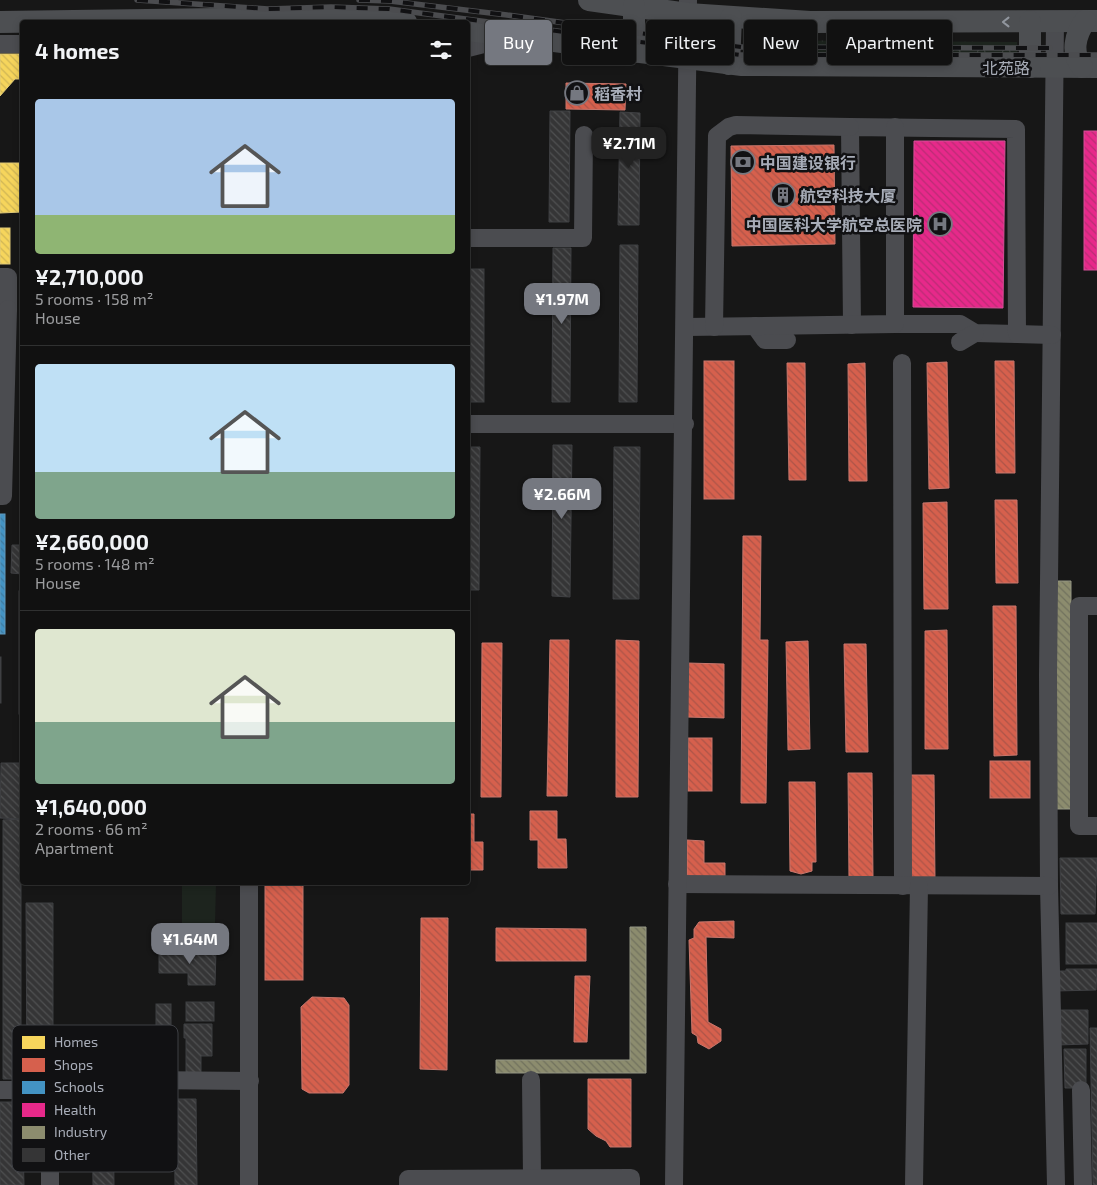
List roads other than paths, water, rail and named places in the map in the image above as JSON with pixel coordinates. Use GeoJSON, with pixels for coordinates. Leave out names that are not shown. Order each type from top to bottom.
{"type":"FeatureCollection","features":[{"type":"Feature","properties":{"kind":"main road"},"geometry":{"type":"LineString","coordinates":[[589,0],[634,6],[688,7],[730,18],[810,22],[1091,21]]}},
{"type":"Feature","properties":{"kind":"main road"},"geometry":{"type":"LineString","coordinates":[[634,6],[634,20]]}},
{"type":"Feature","properties":{"kind":"main road"},"geometry":{"type":"LineString","coordinates":[[145,20],[290,18],[348,20]]}},
{"type":"Feature","properties":{"kind":"main road"},"geometry":{"type":"LineString","coordinates":[[1090,67],[1076,59],[1076,43],[1077,32],[1091,21]]}},
{"type":"Feature","properties":{"kind":"main road"},"geometry":{"type":"LineString","coordinates":[[0,22],[20,22]]}},
{"type":"Feature","properties":{"kind":"main road"},"geometry":{"type":"LineString","coordinates":[[1030,22],[1030,67]]}},
{"type":"Feature","properties":{"kind":"main road","name":"北苑路"},"geometry":{"type":"LineString","coordinates":[[470,30],[485,32]]}},
{"type":"Feature","properties":{"kind":"main road","name":"北苑路"},"geometry":{"type":"LineString","coordinates":[[734,64],[826,67],[1090,67]]}},
{"type":"Feature","properties":{"kind":"street"},"geometry":{"type":"LineString","coordinates":[[688,7],[688,20]]}},
{"type":"Feature","properties":{"kind":"street"},"geometry":{"type":"LineString","coordinates":[[1055,22],[1048,675],[1049,886],[1056,1185]]}},
{"type":"Feature","properties":{"kind":"street"},"geometry":{"type":"LineString","coordinates":[[0,44],[20,44]]}},
{"type":"Feature","properties":{"kind":"street"},"geometry":{"type":"LineString","coordinates":[[470,47],[485,44]]}},
{"type":"Feature","properties":{"kind":"street"},"geometry":{"type":"LineString","coordinates":[[674,1185],[689,65]]}},
{"type":"Feature","properties":{"kind":"street"},"geometry":{"type":"LineString","coordinates":[[714,327],[717,136],[729,127],[736,125],[1016,129],[1017,334]]}},
{"type":"Feature","properties":{"kind":"street"},"geometry":{"type":"LineString","coordinates":[[850,127],[852,325]]}},
{"type":"Feature","properties":{"kind":"street"},"geometry":{"type":"LineString","coordinates":[[895,127],[895,324]]}},
{"type":"Feature","properties":{"kind":"street"},"geometry":{"type":"LineString","coordinates":[[470,238],[583,238],[584,135]]}},
{"type":"Feature","properties":{"kind":"street"},"geometry":{"type":"LineString","coordinates":[[0,277],[8,277],[4,309],[3,496],[0,496]]}},
{"type":"Feature","properties":{"kind":"street"},"geometry":{"type":"LineString","coordinates":[[686,328],[960,324],[975,333],[1052,335]]}},
{"type":"Feature","properties":{"kind":"street"},"geometry":{"type":"LineString","coordinates":[[755,326],[766,340],[787,340]]}},
{"type":"Feature","properties":{"kind":"street"},"geometry":{"type":"LineString","coordinates":[[960,342],[975,333]]}},
{"type":"Feature","properties":{"kind":"street"},"geometry":{"type":"LineString","coordinates":[[902,363],[914,1185]]}},
{"type":"Feature","properties":{"kind":"street"},"geometry":{"type":"LineString","coordinates":[[470,424],[685,424]]}},
{"type":"Feature","properties":{"kind":"street"},"geometry":{"type":"LineString","coordinates":[[1097,606],[1079,606],[1079,826],[1097,826]]}},
{"type":"Feature","properties":{"kind":"street"},"geometry":{"type":"LineString","coordinates":[[678,884],[1049,886]]}},
{"type":"Feature","properties":{"kind":"street"},"geometry":{"type":"LineString","coordinates":[[249,885],[249,1185]]}},
{"type":"Feature","properties":{"kind":"street"},"geometry":{"type":"LineString","coordinates":[[178,1080],[250,1081]]}},
{"type":"Feature","properties":{"kind":"street"},"geometry":{"type":"LineString","coordinates":[[531,1080],[532,1178]]}},
{"type":"Feature","properties":{"kind":"street"},"geometry":{"type":"LineString","coordinates":[[1081,1090],[1083,1185]]}},
{"type":"Feature","properties":{"kind":"street"},"geometry":{"type":"LineString","coordinates":[[50,1172],[50,1185]]}},
{"type":"Feature","properties":{"kind":"street"},"geometry":{"type":"LineString","coordinates":[[408,1185],[408,1179],[482,1182],[532,1178],[631,1178],[631,1185]]}},
{"type":"Feature","properties":{"kind":"railway"},"geometry":{"type":"LineString","coordinates":[[137,0],[268,9],[331,7],[389,9],[740,55],[1097,55]]}},
{"type":"Feature","properties":{"kind":"railway"},"geometry":{"type":"LineString","coordinates":[[359,0],[390,1],[507,15],[741,47],[1050,48]]}},
{"type":"Feature","properties":{"kind":"place","name":"稻香村"},"geometry":{"type":"Point","coordinates":[577,93]}},
{"type":"Feature","properties":{"kind":"place","name":"中国建设银行"},"geometry":{"type":"Point","coordinates":[743,162]}},
{"type":"Feature","properties":{"kind":"place","name":"航空科技大厦"},"geometry":{"type":"Point","coordinates":[783,195]}},
{"type":"Feature","properties":{"kind":"place","name":"中国医科大学航空总医院"},"geometry":{"type":"Point","coordinates":[940,224]}}]}
